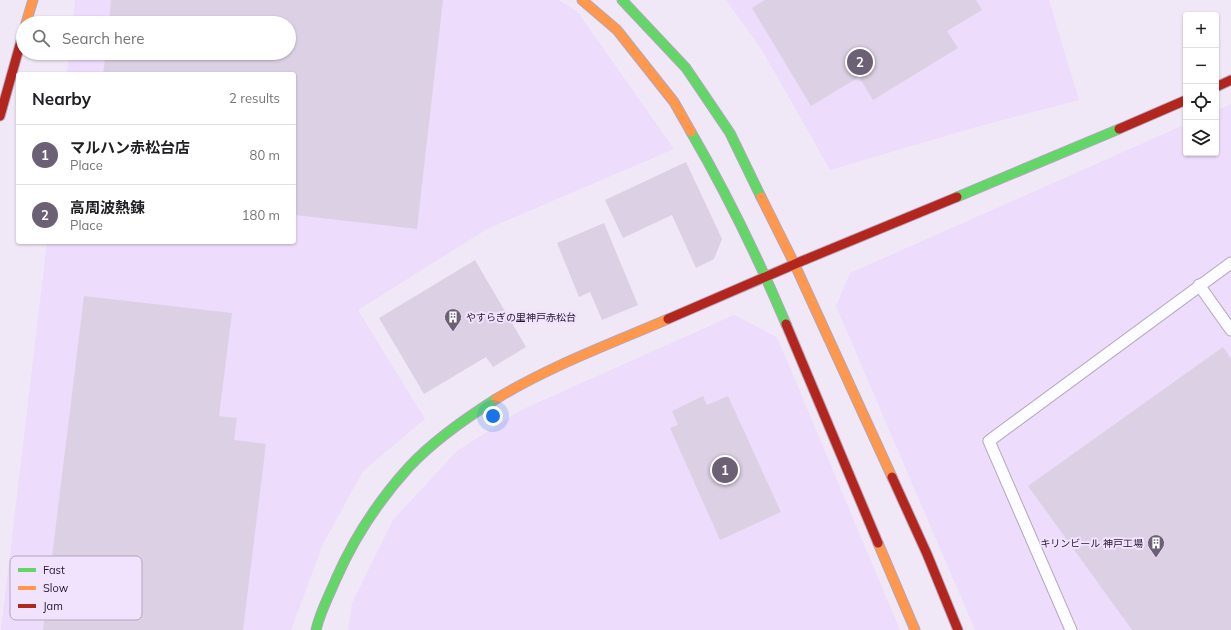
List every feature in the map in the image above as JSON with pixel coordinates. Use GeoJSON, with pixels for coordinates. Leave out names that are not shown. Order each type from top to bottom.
{"type":"FeatureCollection","features":[{"type":"Feature","properties":{"kind":"street"},"geometry":{"type":"LineString","coordinates":[[28,16],[33,0]]}},
{"type":"Feature","properties":{"kind":"street"},"geometry":{"type":"LineString","coordinates":[[582,0],[617,30],[674,102],[718,179],[765,275],[915,630]]}},
{"type":"Feature","properties":{"kind":"street"},"geometry":{"type":"LineString","coordinates":[[622,0],[686,68],[730,133],[794,263],[927,554],[958,630]]}},
{"type":"Feature","properties":{"kind":"street"},"geometry":{"type":"LineString","coordinates":[[0,116],[16,59]]}},
{"type":"Feature","properties":{"kind":"street"},"geometry":{"type":"LineString","coordinates":[[1219,86],[1231,80]]}},
{"type":"Feature","properties":{"kind":"street"},"geometry":{"type":"LineString","coordinates":[[316,630],[337,577],[358,536],[384,498],[412,465],[456,427],[494,401],[546,373],[765,275],[964,194],[1183,101]]}},
{"type":"Feature","properties":{"kind":"lane"},"geometry":{"type":"LineString","coordinates":[[1071,630],[989,441],[1231,263]]}},
{"type":"Feature","properties":{"kind":"lane"},"geometry":{"type":"LineString","coordinates":[[1199,286],[1231,330]]}},
{"type":"Feature","properties":{"kind":"shaded area"},"geometry":{"type":"Polygon","coordinates":[[[75,0],[558,0],[577,11],[674,149],[487,229],[358,310],[425,419],[363,471],[323,544],[291,630],[1,630],[47,244],[296,244],[296,72],[67,72],[68,60],[296,60],[296,16],[74,16],[75,0]]]}},
{"type":"Feature","properties":{"kind":"shaded area"},"geometry":{"type":"Polygon","coordinates":[[[726,0],[1049,0],[1079,100],[976,127],[830,170],[762,50],[726,0]]]}},
{"type":"Feature","properties":{"kind":"shaded area","name":"キリンビール 神戸工場"},"geometry":{"type":"Polygon","coordinates":[[[1231,104],[1231,630],[975,630],[836,306],[850,273],[1183,125],[1183,156],[1219,156],[1219,110],[1231,104]]]}},
{"type":"Feature","properties":{"kind":"shaded area"},"geometry":{"type":"Polygon","coordinates":[[[734,315],[777,337],[900,630],[348,630],[352,603],[393,520],[457,451],[521,410],[734,315]]]}},
{"type":"Feature","properties":{"kind":"building"},"geometry":{"type":"Polygon","coordinates":[[[111,0],[443,0],[417,229],[296,215],[296,72],[103,72],[105,60],[296,60],[296,16],[110,16],[111,0]]]}},
{"type":"Feature","properties":{"kind":"building"},"geometry":{"type":"Polygon","coordinates":[[[765,0],[976,0],[982,10],[947,31],[958,48],[873,100],[859,77],[811,106],[752,8],[765,0]]]}},
{"type":"Feature","properties":{"kind":"building"},"geometry":{"type":"Polygon","coordinates":[[[686,162],[722,239],[714,259],[696,268],[672,215],[623,238],[605,200],[686,162]]]}},
{"type":"Feature","properties":{"kind":"building"},"geometry":{"type":"Polygon","coordinates":[[[604,223],[638,305],[602,320],[590,292],[579,297],[557,243],[604,223]]]}},
{"type":"Feature","properties":{"kind":"building","name":"やすらぎの里神戸赤松台"},"geometry":{"type":"Polygon","coordinates":[[[475,260],[526,347],[493,367],[486,357],[424,394],[379,318],[475,260]]]}},
{"type":"Feature","properties":{"kind":"building"},"geometry":{"type":"Polygon","coordinates":[[[84,296],[232,313],[219,416],[237,418],[234,440],[266,444],[243,630],[43,630],[44,620],[142,620],[142,556],[52,556],[84,296]]]}},
{"type":"Feature","properties":{"kind":"building","name":"キリンビール 神戸工場"},"geometry":{"type":"Polygon","coordinates":[[[1223,347],[1231,359],[1231,630],[1132,630],[1028,486],[1223,347]]]}},
{"type":"Feature","properties":{"kind":"building"},"geometry":{"type":"Polygon","coordinates":[[[703,396],[707,405],[728,396],[781,512],[720,540],[670,428],[678,425],[672,411],[703,396]]]}},
{"type":"Feature","properties":{"kind":"traffic: fast"},"geometry":{"type":"LineString","coordinates":[[622,0],[686,68],[730,133],[761,197]]}},
{"type":"Feature","properties":{"kind":"traffic: fast"},"geometry":{"type":"LineString","coordinates":[[957,197],[1119,129]]}},
{"type":"Feature","properties":{"kind":"traffic: fast"},"geometry":{"type":"LineString","coordinates":[[691,132],[742,226],[786,324]]}},
{"type":"Feature","properties":{"kind":"traffic: fast"},"geometry":{"type":"LineString","coordinates":[[316,630],[325,604],[343,564],[359,534],[387,493],[409,467],[429,448],[462,422],[496,399]]}},
{"type":"Feature","properties":{"kind":"traffic: slow"},"geometry":{"type":"LineString","coordinates":[[28,16],[33,0]]}},
{"type":"Feature","properties":{"kind":"traffic: slow"},"geometry":{"type":"LineString","coordinates":[[582,0],[617,30],[674,102],[691,132]]}},
{"type":"Feature","properties":{"kind":"traffic: slow"},"geometry":{"type":"LineString","coordinates":[[761,197],[794,263],[892,477]]}},
{"type":"Feature","properties":{"kind":"traffic: slow"},"geometry":{"type":"LineString","coordinates":[[496,399],[559,366],[668,319]]}},
{"type":"Feature","properties":{"kind":"traffic: slow"},"geometry":{"type":"LineString","coordinates":[[878,543],[915,630]]}},
{"type":"Feature","properties":{"kind":"traffic: jam"},"geometry":{"type":"LineString","coordinates":[[0,116],[16,59]]}},
{"type":"Feature","properties":{"kind":"traffic: jam"},"geometry":{"type":"LineString","coordinates":[[1219,86],[1231,80]]}},
{"type":"Feature","properties":{"kind":"traffic: jam"},"geometry":{"type":"LineString","coordinates":[[1119,129],[1183,101]]}},
{"type":"Feature","properties":{"kind":"traffic: jam"},"geometry":{"type":"LineString","coordinates":[[668,319],[802,261],[957,197]]}},
{"type":"Feature","properties":{"kind":"traffic: jam"},"geometry":{"type":"LineString","coordinates":[[786,324],[878,543]]}},
{"type":"Feature","properties":{"kind":"traffic: jam"},"geometry":{"type":"LineString","coordinates":[[892,477],[927,554],[958,630]]}},
{"type":"Feature","properties":{"kind":"place","name":"高周波熱錬"},"geometry":{"type":"Point","coordinates":[860,62]}},
{"type":"Feature","properties":{"kind":"place","name":"やすらぎの里神戸赤松台"},"geometry":{"type":"Point","coordinates":[453,332]}},
{"type":"Feature","properties":{"kind":"place","name":"マルハン赤松台店"},"geometry":{"type":"Point","coordinates":[725,470]}},
{"type":"Feature","properties":{"kind":"place","name":"キリンビール 神戸工場"},"geometry":{"type":"Point","coordinates":[1156,558]}}]}
